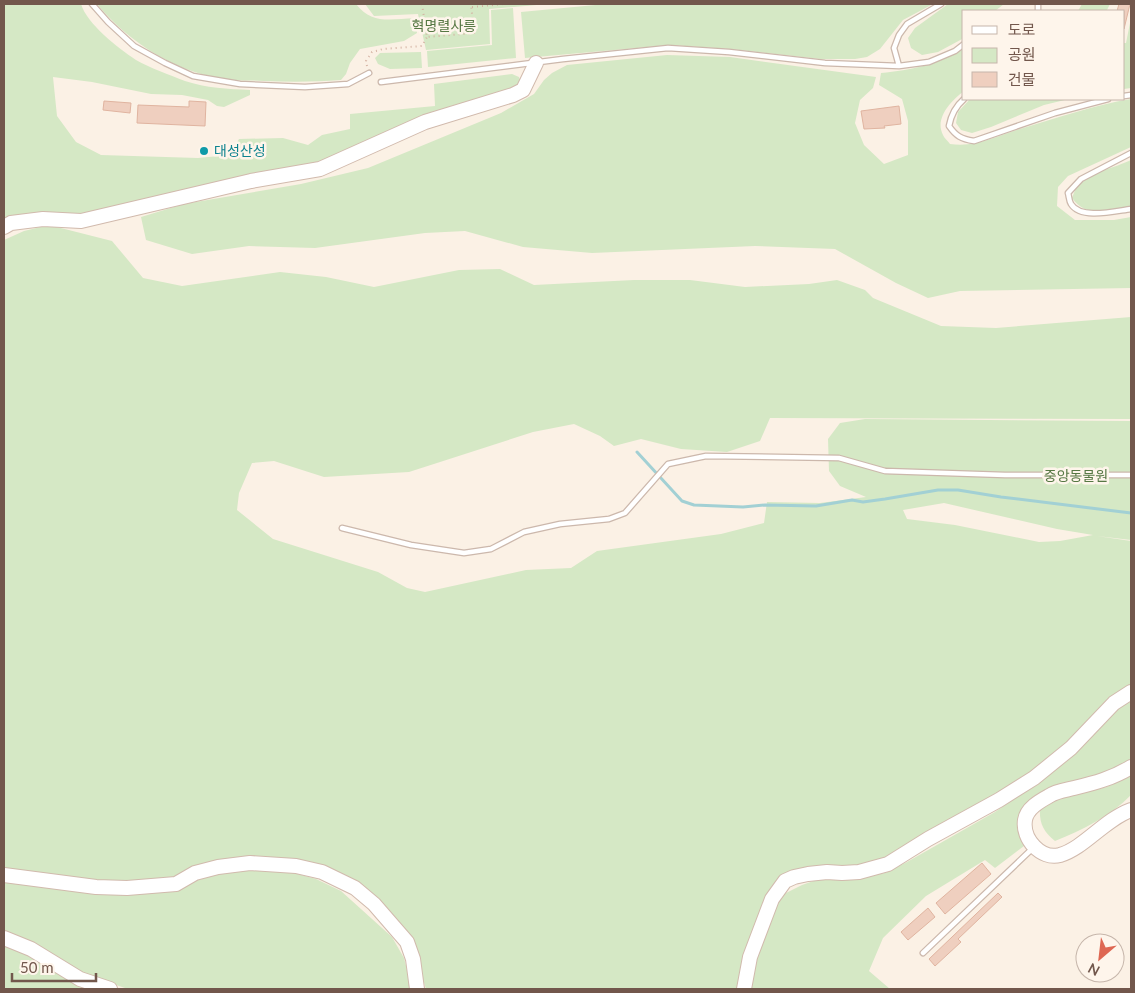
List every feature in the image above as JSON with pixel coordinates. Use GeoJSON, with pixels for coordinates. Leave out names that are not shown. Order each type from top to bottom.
{"type":"FeatureCollection","features":[{"type":"Feature","properties":{"kind":"street"},"geometry":{"type":"LineString","coordinates":[[4,227],[24,220],[80,221],[251,181],[320,169],[425,122],[513,95],[523,90],[536,63]]}},
{"type":"Feature","properties":{"kind":"street"},"geometry":{"type":"LineString","coordinates":[[744,989],[750,958],[772,899],[785,881],[808,874],[859,872],[888,864],[1034,778],[1071,748],[1114,703],[1131,692]]}},
{"type":"Feature","properties":{"kind":"street"},"geometry":{"type":"LineString","coordinates":[[1131,767],[1112,778],[1051,794],[1032,807],[1025,820],[1027,833],[1034,848],[1047,855],[1059,855],[1077,846],[1116,816],[1131,810]]}},
{"type":"Feature","properties":{"kind":"street"},"geometry":{"type":"LineString","coordinates":[[4,875],[96,888],[127,888],[176,884],[195,873],[218,867],[250,863],[296,866],[322,872],[355,888],[374,904],[407,942],[413,959],[417,989]]}},
{"type":"Feature","properties":{"kind":"street"},"geometry":{"type":"LineString","coordinates":[[4,938],[31,949],[80,979],[110,989]]}},
{"type":"Feature","properties":{"kind":"lane"},"geometry":{"type":"LineString","coordinates":[[92,4],[134,46],[165,64],[193,76],[240,84],[305,87],[348,84],[369,73]]}},
{"type":"Feature","properties":{"kind":"lane"},"geometry":{"type":"LineString","coordinates":[[899,66],[894,48],[899,35],[907,24],[941,4]]}},
{"type":"Feature","properties":{"kind":"lane"},"geometry":{"type":"LineString","coordinates":[[381,82],[668,48],[729,52],[825,63],[899,66],[929,62],[955,51],[962,46]]}},
{"type":"Feature","properties":{"kind":"lane"},"geometry":{"type":"LineString","coordinates":[[963,100],[951,116],[949,126],[963,140],[974,141],[1055,113],[1104,100]]}},
{"type":"Feature","properties":{"kind":"lane"},"geometry":{"type":"LineString","coordinates":[[1131,153],[1081,179],[1068,193],[1070,203],[1077,210],[1092,214],[1131,209]]}},
{"type":"Feature","properties":{"kind":"lane"},"geometry":{"type":"LineString","coordinates":[[342,528],[411,545],[464,553],[492,549],[524,532],[560,524],[609,519],[625,513],[668,464],[706,456],[829,457],[885,471],[1005,475],[1131,475]]}},
{"type":"Feature","properties":{"kind":"lane"},"geometry":{"type":"LineString","coordinates":[[923,953],[1034,848]]}},
{"type":"Feature","properties":{"kind":"path"},"geometry":{"type":"LineString","coordinates":[[369,73],[366,61],[372,52],[383,49],[422,46],[427,37],[422,4]]}},
{"type":"Feature","properties":{"kind":"path"},"geometry":{"type":"LineString","coordinates":[[427,37],[474,34],[472,5],[504,4]]}},
{"type":"Feature","properties":{"kind":"green space"},"geometry":{"type":"Polygon","coordinates":[[[4,4],[81,4],[84,12],[104,35],[141,63],[185,81],[201,85],[250,90],[250,95],[224,107],[217,106],[208,100],[182,95],[151,94],[92,82],[53,77],[57,116],[76,142],[101,155],[198,158],[230,155],[239,139],[283,138],[308,145],[322,135],[350,129],[350,114],[435,106],[434,84],[512,74],[519,77],[521,83],[514,90],[323,163],[132,202],[88,215],[26,214],[11,216],[4,220],[4,4]]]}},
{"type":"Feature","properties":{"kind":"green space"},"geometry":{"type":"Polygon","coordinates":[[[97,4],[356,4],[362,11],[375,18],[390,20],[415,18],[417,33],[404,41],[360,49],[341,80],[293,82],[234,80],[195,72],[158,56],[125,32],[97,4]]]}},
{"type":"Feature","properties":{"kind":"green space","name":"혁명렬사릉"},"geometry":{"type":"Polygon","coordinates":[[[365,4],[548,4],[489,9],[490,44],[426,50],[418,14],[374,16],[365,4]]]}},
{"type":"Feature","properties":{"kind":"green space"},"geometry":{"type":"Polygon","coordinates":[[[606,4],[933,4],[903,20],[880,49],[867,57],[855,59],[821,59],[731,49],[670,45],[525,58],[521,12],[606,4]]]}},
{"type":"Feature","properties":{"kind":"green space"},"geometry":{"type":"Polygon","coordinates":[[[948,4],[1004,4],[996,10],[962,10],[962,39],[938,52],[922,55],[911,48],[908,38],[915,28],[948,4]]]}},
{"type":"Feature","properties":{"kind":"green space"},"geometry":{"type":"Polygon","coordinates":[[[1082,4],[1110,4],[1107,10],[1079,10],[1082,4]]]}},
{"type":"Feature","properties":{"kind":"green space"},"geometry":{"type":"Polygon","coordinates":[[[513,8],[516,58],[428,67],[427,51],[492,45],[491,10],[513,8]]]}},
{"type":"Feature","properties":{"kind":"green space"},"geometry":{"type":"Polygon","coordinates":[[[1131,18],[1131,88],[1125,89],[1125,43],[1131,18]]]}},
{"type":"Feature","properties":{"kind":"green space"},"geometry":{"type":"Polygon","coordinates":[[[962,49],[962,93],[950,104],[941,122],[943,135],[950,144],[959,145],[986,141],[1076,112],[1131,99],[1131,147],[1068,176],[1058,187],[1057,206],[1075,220],[1114,220],[1131,217],[1131,288],[960,291],[928,298],[896,283],[835,249],[755,246],[592,253],[523,247],[465,231],[425,233],[315,248],[249,246],[192,254],[146,240],[141,217],[184,204],[301,184],[368,168],[501,113],[534,94],[544,80],[567,65],[667,55],[730,57],[876,77],[873,88],[860,100],[855,123],[864,145],[884,164],[908,155],[908,121],[902,99],[879,85],[881,73],[924,66],[962,49]]]}},
{"type":"Feature","properties":{"kind":"green space"},"geometry":{"type":"Polygon","coordinates":[[[421,52],[422,68],[390,69],[378,64],[375,58],[380,53],[421,52]]]}},
{"type":"Feature","properties":{"kind":"green space"},"geometry":{"type":"Polygon","coordinates":[[[969,100],[1065,100],[1044,105],[972,133],[961,130],[956,123],[958,112],[969,100]]]}},
{"type":"Feature","properties":{"kind":"green space"},"geometry":{"type":"Polygon","coordinates":[[[1131,160],[1131,208],[1107,212],[1091,211],[1078,205],[1072,198],[1079,183],[1084,179],[1131,160]]]}},
{"type":"Feature","properties":{"kind":"green space","name":"중앙동물원"},"geometry":{"type":"Polygon","coordinates":[[[49,225],[112,241],[143,278],[182,286],[280,272],[326,277],[374,287],[459,270],[500,269],[534,285],[634,280],[690,280],[745,287],[809,284],[837,280],[865,290],[873,298],[941,326],[996,328],[1131,317],[1131,419],[770,418],[760,441],[727,452],[681,449],[641,439],[614,446],[600,436],[574,424],[533,432],[409,472],[324,477],[274,461],[252,463],[239,493],[237,510],[273,539],[378,572],[407,588],[425,592],[526,570],[571,568],[597,551],[721,534],[764,523],[767,502],[820,503],[866,497],[840,486],[829,471],[828,439],[840,423],[865,419],[1131,421],[1131,540],[1097,536],[1131,541],[1131,688],[1031,774],[897,854],[864,867],[781,876],[766,895],[746,953],[739,989],[426,989],[414,950],[331,871],[289,858],[256,858],[190,870],[168,879],[116,883],[4,869],[4,240],[24,231],[49,225]],[[944,503],[903,510],[907,519],[955,525],[1039,542],[1060,541],[1093,535],[1057,529],[944,503]]]}},
{"type":"Feature","properties":{"kind":"green space"},"geometry":{"type":"Polygon","coordinates":[[[1130,698],[1131,762],[1023,810],[1018,828],[1024,846],[995,868],[985,860],[926,896],[883,938],[869,971],[890,989],[751,989],[753,959],[778,901],[786,893],[819,879],[846,879],[885,873],[907,862],[995,812],[1044,778],[1130,698]]]}},
{"type":"Feature","properties":{"kind":"green space"},"geometry":{"type":"Polygon","coordinates":[[[1131,774],[1131,795],[1114,810],[1086,827],[1055,841],[1047,834],[1041,822],[1040,807],[1050,801],[1107,787],[1131,774]]]}},
{"type":"Feature","properties":{"kind":"green space"},"geometry":{"type":"Polygon","coordinates":[[[252,868],[283,870],[316,879],[341,891],[392,937],[404,958],[412,989],[128,989],[83,974],[40,948],[4,931],[4,882],[78,892],[128,894],[180,887],[223,873],[252,868]]]}},
{"type":"Feature","properties":{"kind":"green space"},"geometry":{"type":"Polygon","coordinates":[[[4,944],[18,949],[95,989],[4,989],[4,944]]]}},
{"type":"Feature","properties":{"kind":"building"},"geometry":{"type":"Polygon","coordinates":[[[1119,4],[1130,4],[1125,25],[1125,10],[1117,10],[1119,4]]]}},
{"type":"Feature","properties":{"kind":"building"},"geometry":{"type":"Polygon","coordinates":[[[104,101],[131,103],[130,113],[103,110],[104,101]]]}},
{"type":"Feature","properties":{"kind":"building"},"geometry":{"type":"Polygon","coordinates":[[[189,101],[206,102],[205,126],[137,123],[138,105],[189,107],[189,101]]]}},
{"type":"Feature","properties":{"kind":"building"},"geometry":{"type":"Polygon","coordinates":[[[899,106],[901,124],[884,126],[885,128],[864,129],[861,111],[899,106]]]}},
{"type":"Feature","properties":{"kind":"building"},"geometry":{"type":"Polygon","coordinates":[[[982,863],[991,874],[945,914],[936,903],[982,863]]]}},
{"type":"Feature","properties":{"kind":"building"},"geometry":{"type":"Polygon","coordinates":[[[998,893],[1002,897],[958,939],[961,942],[935,966],[929,959],[998,893]]]}},
{"type":"Feature","properties":{"kind":"building"},"geometry":{"type":"Polygon","coordinates":[[[928,908],[935,917],[908,940],[901,932],[928,908]]]}},
{"type":"Feature","properties":{"kind":"waterway"},"geometry":{"type":"LineString","coordinates":[[637,452],[682,501],[694,505],[743,507],[765,505],[816,506],[852,500],[863,502],[938,490],[958,490],[1131,513]]}},
{"type":"Feature","properties":{"kind":"place","name":"대성산성"},"geometry":{"type":"Point","coordinates":[204,151]}}]}
